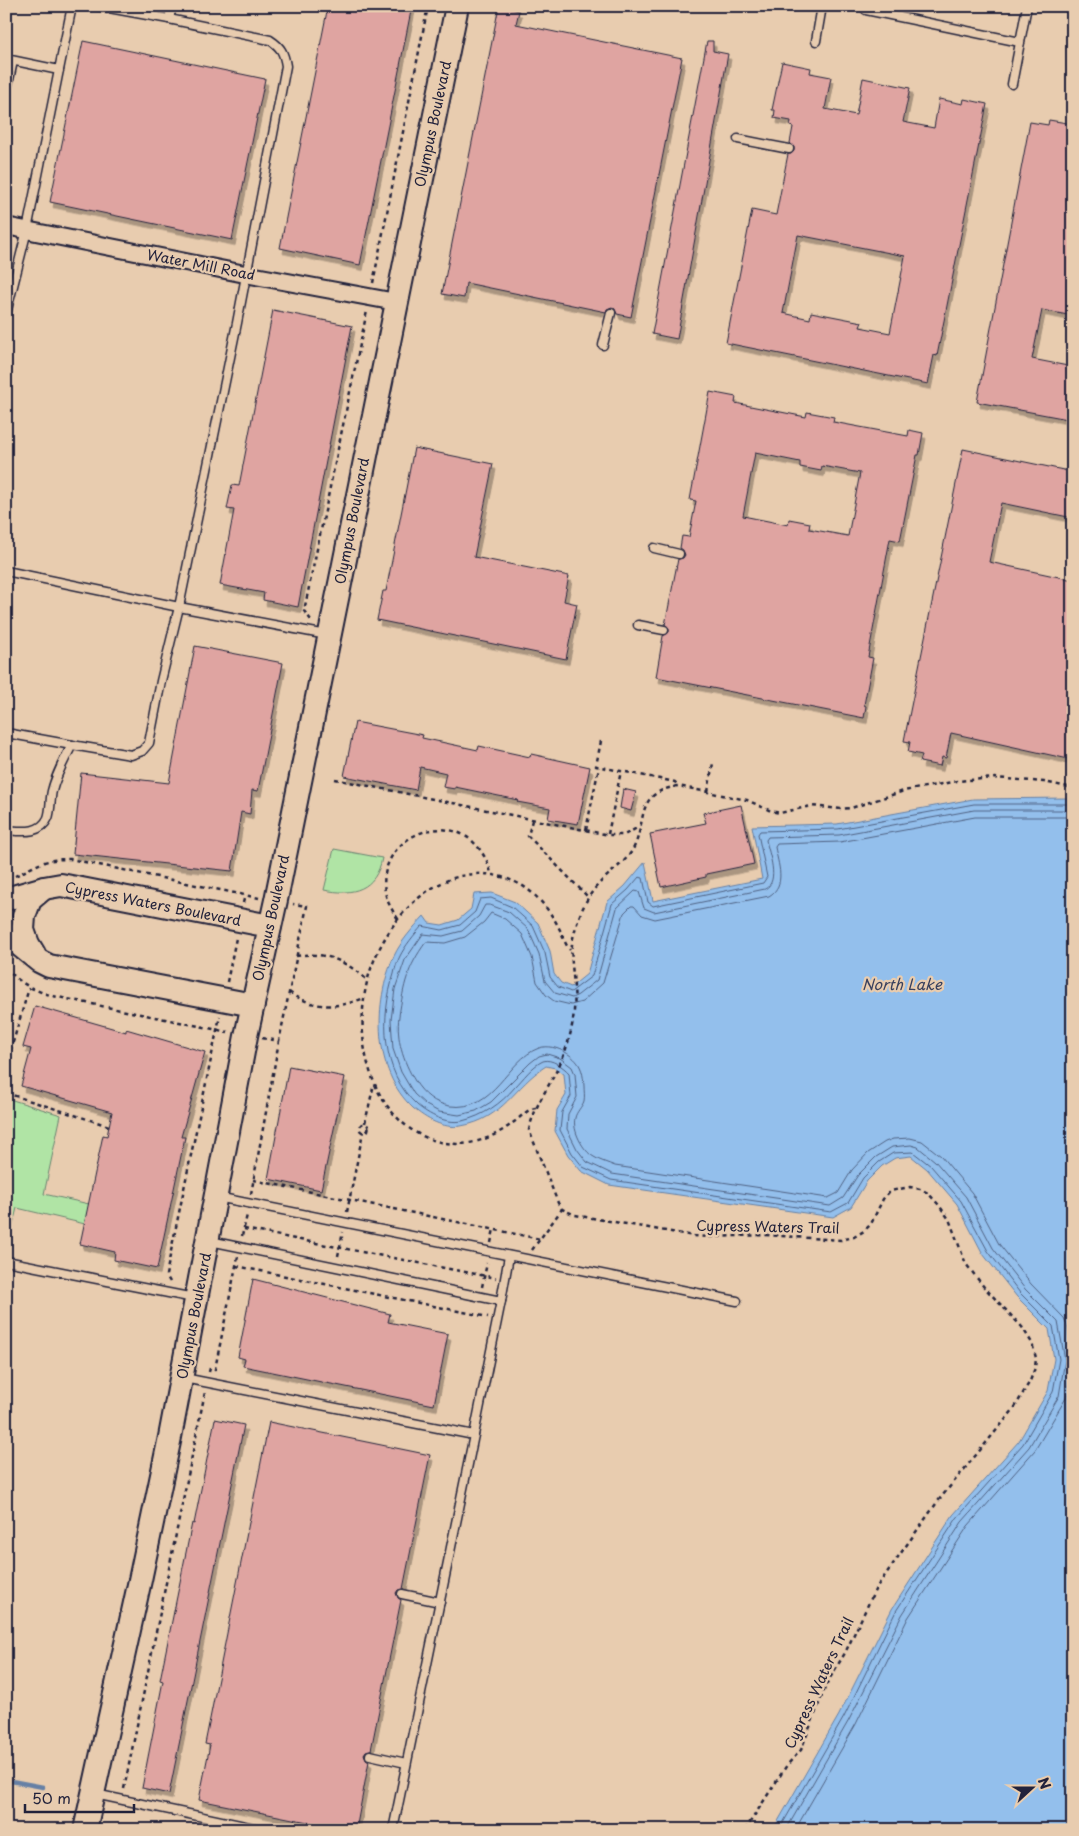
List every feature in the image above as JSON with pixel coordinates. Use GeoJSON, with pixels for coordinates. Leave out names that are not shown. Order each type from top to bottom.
{"type":"FeatureCollection","features":[{"type":"Feature","properties":{"kind":"street","name":"Olympus Boulevard"},"geometry":{"type":"LineString","coordinates":[[85,1830],[182,1378],[253,1005],[457,6]]}},
{"type":"Feature","properties":{"kind":"street","name":"Water Mill Road"},"geometry":{"type":"LineString","coordinates":[[6,226],[396,302]]}},
{"type":"Feature","properties":{"kind":"street","name":"Cypress Waters Boulevard"},"geometry":{"type":"LineString","coordinates":[[9,888],[44,888],[60,885],[270,926]]}},
{"type":"Feature","properties":{"kind":"street"},"geometry":{"type":"LineString","coordinates":[[39,961],[28,944],[23,930],[24,916],[30,900],[44,888]]}},
{"type":"Feature","properties":{"kind":"street"},"geometry":{"type":"LineString","coordinates":[[6,934],[39,961],[49,966],[253,1005]]}},
{"type":"Feature","properties":{"kind":"lane"},"geometry":{"type":"LineString","coordinates":[[6,314],[27,230],[72,6]]}},
{"type":"Feature","properties":{"kind":"lane"},"geometry":{"type":"LineString","coordinates":[[6,734],[131,755],[142,751],[149,743],[237,323],[286,66],[284,55],[279,46],[270,40],[98,6]]}},
{"type":"Feature","properties":{"kind":"lane"},"geometry":{"type":"LineString","coordinates":[[169,19],[172,6]]}},
{"type":"Feature","properties":{"kind":"lane"},"geometry":{"type":"LineString","coordinates":[[816,41],[822,6]]}},
{"type":"Feature","properties":{"kind":"lane"},"geometry":{"type":"LineString","coordinates":[[867,6],[866,10],[1020,42]]}},
{"type":"Feature","properties":{"kind":"lane"},"geometry":{"type":"LineString","coordinates":[[1012,84],[1027,6]]}},
{"type":"Feature","properties":{"kind":"lane"},"geometry":{"type":"LineString","coordinates":[[6,94],[10,60],[59,70]]}},
{"type":"Feature","properties":{"kind":"lane"},"geometry":{"type":"LineString","coordinates":[[738,139],[788,149]]}},
{"type":"Feature","properties":{"kind":"lane"},"geometry":{"type":"LineString","coordinates":[[603,345],[611,313]]}},
{"type":"Feature","properties":{"kind":"lane"},"geometry":{"type":"LineString","coordinates":[[654,548],[679,554]]}},
{"type":"Feature","properties":{"kind":"lane"},"geometry":{"type":"LineString","coordinates":[[6,571],[329,636]]}},
{"type":"Feature","properties":{"kind":"lane"},"geometry":{"type":"LineString","coordinates":[[638,625],[664,630]]}},
{"type":"Feature","properties":{"kind":"lane"},"geometry":{"type":"LineString","coordinates":[[6,830],[28,832],[39,828],[48,818],[52,792],[62,763],[72,745]]}},
{"type":"Feature","properties":{"kind":"lane"},"geometry":{"type":"LineString","coordinates":[[217,1197],[737,1301]]}},
{"type":"Feature","properties":{"kind":"lane"},"geometry":{"type":"LineString","coordinates":[[208,1241],[501,1301]]}},
{"type":"Feature","properties":{"kind":"lane"},"geometry":{"type":"LineString","coordinates":[[393,1830],[510,1256]]}},
{"type":"Feature","properties":{"kind":"lane"},"geometry":{"type":"LineString","coordinates":[[6,1261],[196,1298]]}},
{"type":"Feature","properties":{"kind":"lane"},"geometry":{"type":"LineString","coordinates":[[182,1378],[474,1435]]}},
{"type":"Feature","properties":{"kind":"lane"},"geometry":{"type":"LineString","coordinates":[[402,1594],[440,1602]]}},
{"type":"Feature","properties":{"kind":"lane"},"geometry":{"type":"LineString","coordinates":[[370,1755],[406,1763]]}},
{"type":"Feature","properties":{"kind":"lane"},"geometry":{"type":"LineString","coordinates":[[92,1794],[264,1830]]}},
{"type":"Feature","properties":{"kind":"path"},"geometry":{"type":"LineString","coordinates":[[311,620],[304,611],[428,6]]}},
{"type":"Feature","properties":{"kind":"path"},"geometry":{"type":"LineString","coordinates":[[586,830],[599,767],[596,766],[601,740]]}},
{"type":"Feature","properties":{"kind":"path"},"geometry":{"type":"LineString","coordinates":[[708,792],[713,763]]}},
{"type":"Feature","properties":{"kind":"path"},"geometry":{"type":"LineString","coordinates":[[599,767],[675,782],[678,786]]}},
{"type":"Feature","properties":{"kind":"path"},"geometry":{"type":"LineString","coordinates":[[608,834],[620,771]]}},
{"type":"Feature","properties":{"kind":"path"},"geometry":{"type":"LineString","coordinates":[[335,779],[608,834],[621,836],[631,833],[639,827]]}},
{"type":"Feature","properties":{"kind":"path"},"geometry":{"type":"LineString","coordinates":[[570,950],[579,917],[589,898],[596,887],[626,859],[635,846],[645,808],[651,798],[660,792],[678,786],[748,800],[771,811],[780,813],[811,806],[851,808],[904,791],[957,781],[1008,779],[1044,782],[1073,788]]}},
{"type":"Feature","properties":{"kind":"path"},"geometry":{"type":"LineString","coordinates":[[532,819],[528,836],[589,898]]}},
{"type":"Feature","properties":{"kind":"path"},"geometry":{"type":"LineString","coordinates":[[398,919],[389,904],[385,891],[385,877],[394,852],[414,835],[427,830],[439,829],[461,834],[479,848],[490,867],[491,875]]}},
{"type":"Feature","properties":{"kind":"path"},"geometry":{"type":"LineString","coordinates":[[9,888],[33,866],[44,862],[70,859],[262,898]]}},
{"type":"Feature","properties":{"kind":"path"},"geometry":{"type":"LineString","coordinates":[[528,1260],[531,1252],[562,1209],[528,1130],[536,1108],[564,1054],[571,1031],[574,1010],[570,950],[554,919],[522,885],[491,875],[468,875],[443,882],[414,901],[398,919],[384,938],[368,981],[364,998],[363,1037],[365,1053],[374,1082],[390,1111],[412,1131],[449,1144],[487,1139],[510,1126],[529,1110],[536,1108]]}},
{"type":"Feature","properties":{"kind":"path"},"geometry":{"type":"LineString","coordinates":[[170,1284],[166,1275],[245,895]]}},
{"type":"Feature","properties":{"kind":"path"},"geometry":{"type":"LineString","coordinates":[[122,1800],[210,1368],[215,1369],[244,1229],[279,1041],[307,906],[291,903]]}},
{"type":"Feature","properties":{"kind":"path"},"geometry":{"type":"LineString","coordinates":[[296,956],[310,954],[335,958],[349,965],[368,981]]}},
{"type":"Feature","properties":{"kind":"path"},"geometry":{"type":"LineString","coordinates":[[6,967],[16,979],[29,988],[53,996],[232,1033]]}},
{"type":"Feature","properties":{"kind":"path"},"geometry":{"type":"LineString","coordinates":[[6,1066],[29,988]]}},
{"type":"Feature","properties":{"kind":"path"},"geometry":{"type":"LineString","coordinates":[[289,992],[311,1004],[329,1006],[354,1002],[364,998]]}},
{"type":"Feature","properties":{"kind":"path"},"geometry":{"type":"LineString","coordinates":[[264,1038],[279,1041]]}},
{"type":"Feature","properties":{"kind":"path"},"geometry":{"type":"LineString","coordinates":[[363,1132],[369,1129],[365,1123],[374,1082]]}},
{"type":"Feature","properties":{"kind":"path"},"geometry":{"type":"LineString","coordinates":[[6,1094],[109,1126]]}},
{"type":"Feature","properties":{"kind":"path"},"geometry":{"type":"LineString","coordinates":[[363,1132],[359,1127],[362,1123],[365,1123]]}},
{"type":"Feature","properties":{"kind":"path"},"geometry":{"type":"LineString","coordinates":[[336,1267],[363,1132]]}},
{"type":"Feature","properties":{"kind":"path"},"geometry":{"type":"LineString","coordinates":[[253,1180],[540,1239]]}},
{"type":"Feature","properties":{"kind":"path","name":"Cypress Waters Trail"},"geometry":{"type":"LineString","coordinates":[[562,1209],[575,1215],[694,1236],[778,1235],[841,1240],[864,1232],[871,1224],[882,1199],[890,1191],[910,1187],[920,1189],[928,1193],[949,1219],[966,1264],[984,1287],[1022,1327],[1034,1351],[1035,1368],[1014,1409],[938,1501],[876,1588],[845,1653],[827,1683],[802,1750],[787,1765],[745,1830]]}},
{"type":"Feature","properties":{"kind":"path"},"geometry":{"type":"LineString","coordinates":[[244,1229],[505,1279]]}},
{"type":"Feature","properties":{"kind":"path"},"geometry":{"type":"LineString","coordinates":[[476,1315],[494,1229]]}},
{"type":"Feature","properties":{"kind":"path"},"geometry":{"type":"LineString","coordinates":[[236,1266],[497,1319]]}},
{"type":"Feature","properties":{"kind":"green space"},"geometry":{"type":"Polygon","coordinates":[[[334,849],[382,858],[379,869],[369,884],[354,891],[335,892],[324,890],[334,849]]]}},
{"type":"Feature","properties":{"kind":"green space"},"geometry":{"type":"Polygon","coordinates":[[[6,1098],[61,1115],[44,1194],[89,1204],[85,1224],[17,1208],[6,1252],[6,1098]]]}},
{"type":"Feature","properties":{"kind":"water","name":"North Lake"},"geometry":{"type":"Polygon","coordinates":[[[973,799],[1073,799],[1073,1830],[773,1830],[839,1715],[892,1609],[953,1515],[1019,1441],[1048,1391],[1054,1359],[1049,1329],[1017,1297],[983,1254],[957,1204],[927,1169],[911,1156],[895,1158],[882,1166],[867,1181],[851,1207],[833,1217],[609,1185],[581,1171],[568,1155],[555,1131],[557,1110],[566,1095],[564,1074],[555,1068],[546,1066],[498,1109],[476,1122],[454,1127],[441,1125],[423,1116],[400,1093],[390,1075],[384,1056],[380,1015],[382,994],[387,975],[400,945],[424,916],[429,923],[442,925],[458,920],[471,909],[474,894],[492,893],[515,902],[538,923],[550,951],[554,974],[561,983],[571,987],[587,974],[607,902],[625,886],[645,862],[653,901],[762,879],[752,826],[837,824],[973,799]]]}},
{"type":"Feature","properties":{"kind":"building"},"geometry":{"type":"Polygon","coordinates":[[[328,6],[412,6],[360,265],[280,248],[328,6]]]}},
{"type":"Feature","properties":{"kind":"building"},"geometry":{"type":"Polygon","coordinates":[[[499,6],[519,11],[516,24],[682,58],[631,317],[617,314],[612,307],[607,309],[606,312],[466,283],[464,298],[442,294],[499,6]]]}},
{"type":"Feature","properties":{"kind":"building"},"geometry":{"type":"Polygon","coordinates":[[[83,41],[265,79],[232,240],[50,202],[83,41]]]}},
{"type":"Feature","properties":{"kind":"building"},"geometry":{"type":"Polygon","coordinates":[[[707,41],[713,41],[713,51],[728,54],[677,339],[652,334],[707,41]]]}},
{"type":"Feature","properties":{"kind":"building"},"geometry":{"type":"Polygon","coordinates":[[[782,62],[811,68],[810,73],[831,77],[825,109],[856,115],[863,78],[910,88],[903,122],[934,128],[939,99],[963,104],[964,99],[987,104],[937,356],[934,355],[928,384],[726,343],[752,210],[776,215],[788,154],[794,151],[794,147],[790,143],[793,127],[790,126],[791,121],[774,118],[775,110],[772,110],[782,62]],[[798,235],[783,313],[810,319],[811,312],[862,322],[860,327],[890,333],[905,256],[798,235]]]}},
{"type":"Feature","properties":{"kind":"building"},"geometry":{"type":"Polygon","coordinates":[[[1049,120],[1073,124],[1073,316],[1042,310],[1032,359],[1073,367],[1073,420],[977,402],[1030,122],[1048,125],[1049,120]]]}},
{"type":"Feature","properties":{"kind":"building"},"geometry":{"type":"Polygon","coordinates":[[[273,310],[352,326],[298,607],[263,600],[264,593],[220,585],[234,510],[227,509],[232,485],[239,486],[273,310]]]}},
{"type":"Feature","properties":{"kind":"building"},"geometry":{"type":"Polygon","coordinates":[[[710,392],[736,397],[735,403],[806,417],[807,412],[834,417],[833,422],[908,436],[909,430],[923,433],[900,541],[890,539],[868,657],[873,658],[864,705],[866,706],[864,718],[656,677],[663,636],[669,632],[669,628],[665,625],[678,559],[683,558],[685,555],[680,548],[682,536],[689,537],[696,501],[690,500],[710,392]],[[755,453],[743,516],[788,525],[789,519],[810,523],[809,529],[848,536],[860,473],[822,466],[821,471],[800,467],[800,462],[755,453]]]}},
{"type":"Feature","properties":{"kind":"building"},"geometry":{"type":"Polygon","coordinates":[[[414,448],[493,464],[474,557],[569,576],[564,601],[577,604],[566,659],[377,620],[383,591],[386,591],[414,448]]]}},
{"type":"Feature","properties":{"kind":"building"},"geometry":{"type":"Polygon","coordinates":[[[963,449],[1073,472],[1073,518],[1001,503],[989,562],[1073,580],[1073,760],[951,733],[946,758],[942,757],[940,766],[920,762],[922,755],[908,752],[910,742],[904,741],[963,449]]]}},
{"type":"Feature","properties":{"kind":"building"},"geometry":{"type":"Polygon","coordinates":[[[195,646],[283,663],[258,791],[252,790],[250,814],[241,812],[232,871],[73,854],[81,773],[169,783],[195,646]]]}},
{"type":"Feature","properties":{"kind":"building"},"geometry":{"type":"Polygon","coordinates":[[[355,722],[423,735],[422,738],[478,750],[479,746],[530,757],[531,754],[590,767],[578,824],[548,819],[550,808],[455,787],[455,789],[443,787],[446,773],[420,767],[416,790],[344,776],[355,722]]]}},
{"type":"Feature","properties":{"kind":"building"},"geometry":{"type":"Polygon","coordinates":[[[623,789],[636,792],[631,811],[620,808],[623,789]]]}},
{"type":"Feature","properties":{"kind":"building"},"geometry":{"type":"Polygon","coordinates":[[[741,805],[754,864],[706,874],[706,877],[661,887],[650,834],[706,823],[703,813],[741,805]]]}},
{"type":"Feature","properties":{"kind":"building"},"geometry":{"type":"Polygon","coordinates":[[[35,1006],[126,1032],[126,1029],[205,1052],[181,1137],[185,1137],[157,1269],[114,1260],[115,1252],[80,1244],[103,1135],[107,1136],[112,1112],[21,1086],[31,1049],[23,1047],[35,1006]]]}},
{"type":"Feature","properties":{"kind":"building"},"geometry":{"type":"Polygon","coordinates":[[[289,1066],[345,1077],[321,1190],[268,1179],[289,1066]]]}},
{"type":"Feature","properties":{"kind":"building"},"geometry":{"type":"Polygon","coordinates":[[[253,1279],[390,1314],[388,1322],[448,1334],[434,1405],[243,1366],[245,1359],[238,1357],[253,1279]]]}},
{"type":"Feature","properties":{"kind":"building"},"geometry":{"type":"Polygon","coordinates":[[[215,1419],[244,1425],[169,1794],[142,1788],[163,1681],[160,1680],[215,1419]]]}},
{"type":"Feature","properties":{"kind":"building"},"geometry":{"type":"Polygon","coordinates":[[[269,1422],[430,1455],[403,1589],[398,1590],[396,1593],[401,1600],[371,1750],[366,1751],[364,1754],[369,1761],[356,1830],[347,1830],[199,1800],[210,1745],[205,1744],[269,1422]]]}},
{"type":"Feature","properties":{"kind":"waterway"},"geometry":{"type":"LineString","coordinates":[[6,1780],[43,1787]]}}]}
